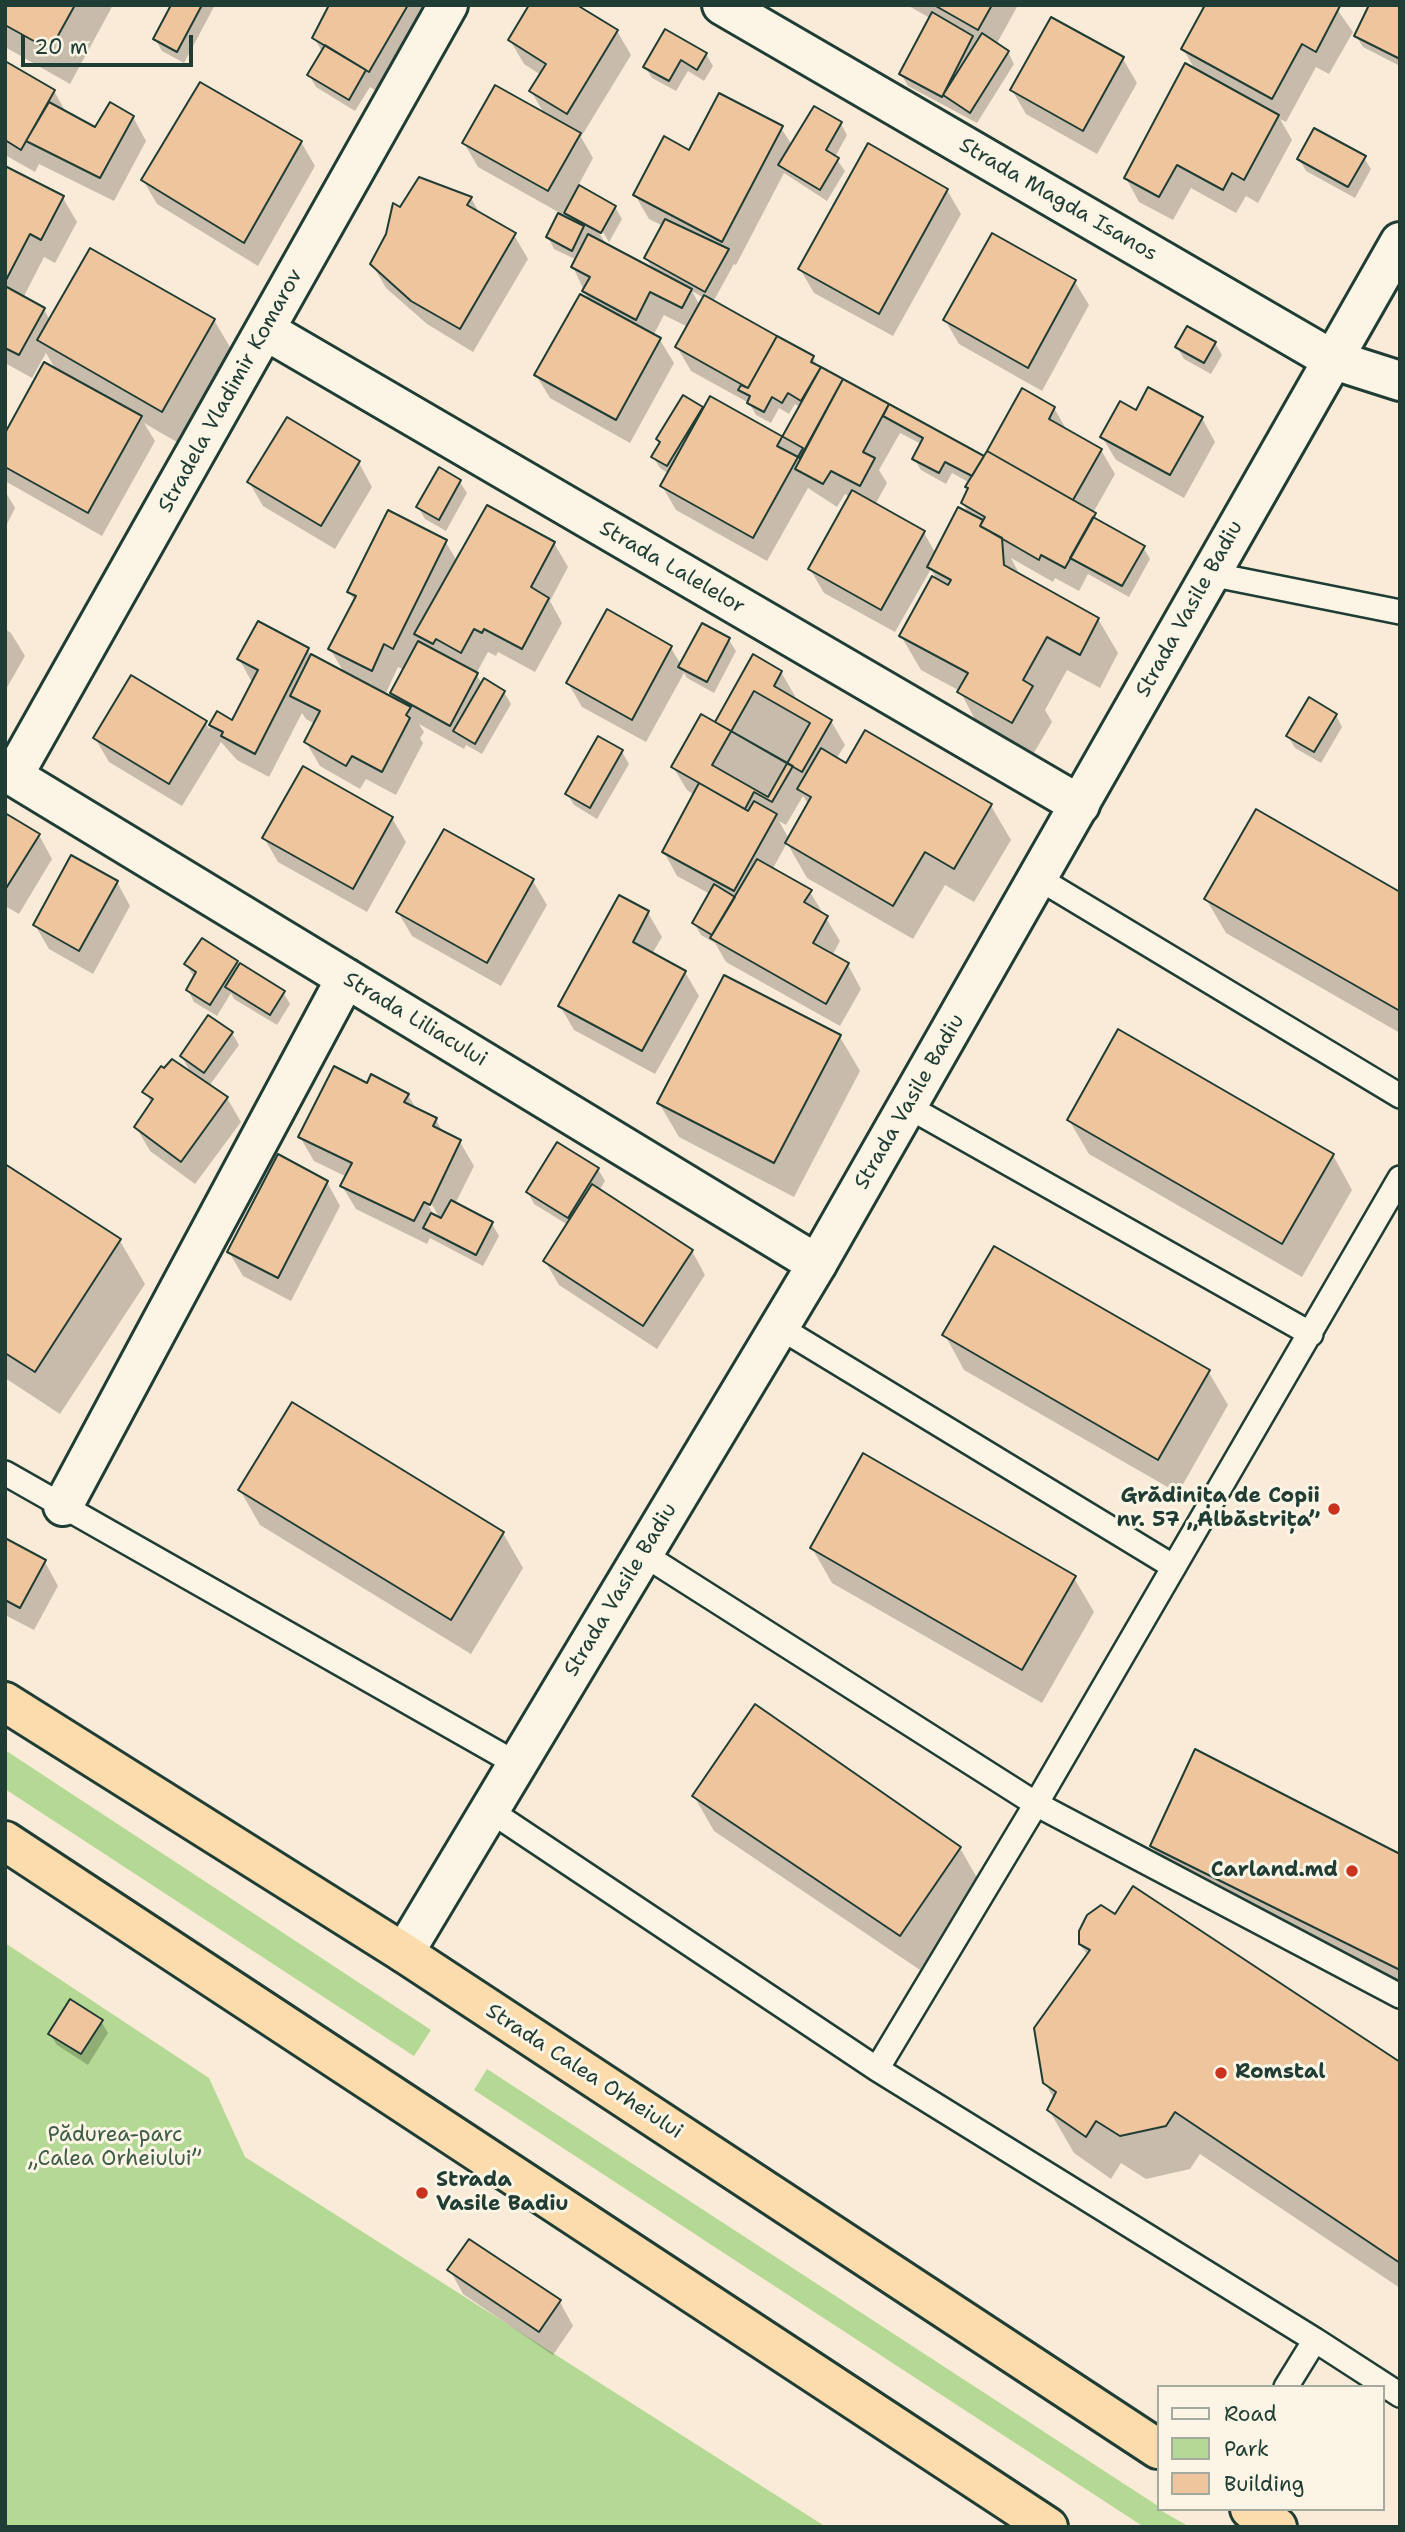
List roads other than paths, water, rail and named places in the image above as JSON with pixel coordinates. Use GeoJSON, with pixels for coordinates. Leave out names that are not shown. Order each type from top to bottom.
{"type":"FeatureCollection","features":[{"type":"Feature","properties":{"kind":"highway","name":"Strada Calea Orheiului"},"geometry":{"type":"LineString","coordinates":[[5,1702],[404,1953],[1156,2448]]}},
{"type":"Feature","properties":{"kind":"highway"},"geometry":{"type":"LineString","coordinates":[[5,1841],[1048,2527]]}},
{"type":"Feature","properties":{"kind":"highway"},"geometry":{"type":"LineString","coordinates":[[1253,2511],[1276,2527]]}},
{"type":"Feature","properties":{"kind":"street","name":"Stradela Vladimir Komarov"},"geometry":{"type":"LineString","coordinates":[[13,776],[448,5]]}},
{"type":"Feature","properties":{"kind":"street","name":"Strada Magda Isanos"},"geometry":{"type":"LineString","coordinates":[[722,5],[1331,359],[1400,381]]}},
{"type":"Feature","properties":{"kind":"street","name":"Strada Vasile Badiu"},"geometry":{"type":"LineString","coordinates":[[404,1953],[817,1264],[1400,242]]}},
{"type":"Feature","properties":{"kind":"street","name":"Strada Lalelelor"},"geometry":{"type":"LineString","coordinates":[[265,330],[1080,805]]}},
{"type":"Feature","properties":{"kind":"street","name":"Strada Liliacului"},"geometry":{"type":"LineString","coordinates":[[13,776],[817,1264]]}},
{"type":"Feature","properties":{"kind":"street"},"geometry":{"type":"LineString","coordinates":[[63,1506],[346,978]]}},
{"type":"Feature","properties":{"kind":"lane"},"geometry":{"type":"LineString","coordinates":[[1210,574],[1400,612]]}},
{"type":"Feature","properties":{"kind":"lane"},"geometry":{"type":"LineString","coordinates":[[1038,878],[1400,1096]]}},
{"type":"Feature","properties":{"kind":"lane"},"geometry":{"type":"LineString","coordinates":[[908,1106],[1311,1334]]}},
{"type":"Feature","properties":{"kind":"lane"},"geometry":{"type":"LineString","coordinates":[[877,2069],[1037,1804],[1400,1178]]}},
{"type":"Feature","properties":{"kind":"lane"},"geometry":{"type":"LineString","coordinates":[[779,1327],[1174,1567]]}},
{"type":"Feature","properties":{"kind":"lane"},"geometry":{"type":"LineString","coordinates":[[5,1473],[517,1764]]}},
{"type":"Feature","properties":{"kind":"lane"},"geometry":{"type":"LineString","coordinates":[[643,1554],[1037,1804],[1400,1996]]}},
{"type":"Feature","properties":{"kind":"lane"},"geometry":{"type":"LineString","coordinates":[[489,1810],[877,2069],[1400,2395]]}},
{"type":"Feature","properties":{"kind":"lane"},"geometry":{"type":"LineString","coordinates":[[1287,2385],[1315,2340]]}},
{"type":"Feature","properties":{"kind":"place","name":"Grădinița de Copii nr. 57 „Albăstrița”"},"geometry":{"type":"Point","coordinates":[1334,1509]}},
{"type":"Feature","properties":{"kind":"place","name":"Carland.md"},"geometry":{"type":"Point","coordinates":[1352,1871]}},
{"type":"Feature","properties":{"kind":"place","name":"Romstal"},"geometry":{"type":"Point","coordinates":[1221,2073]}},
{"type":"Feature","properties":{"kind":"place","name":"Strada Vasile Badiu"},"geometry":{"type":"Point","coordinates":[422,2193]}},
{"type":"Feature","properties":{"kind":"park label","name":"Pădurea-parc „Calea Orheiului”"},"geometry":{"type":"Point","coordinates":[115,2148]}}]}
